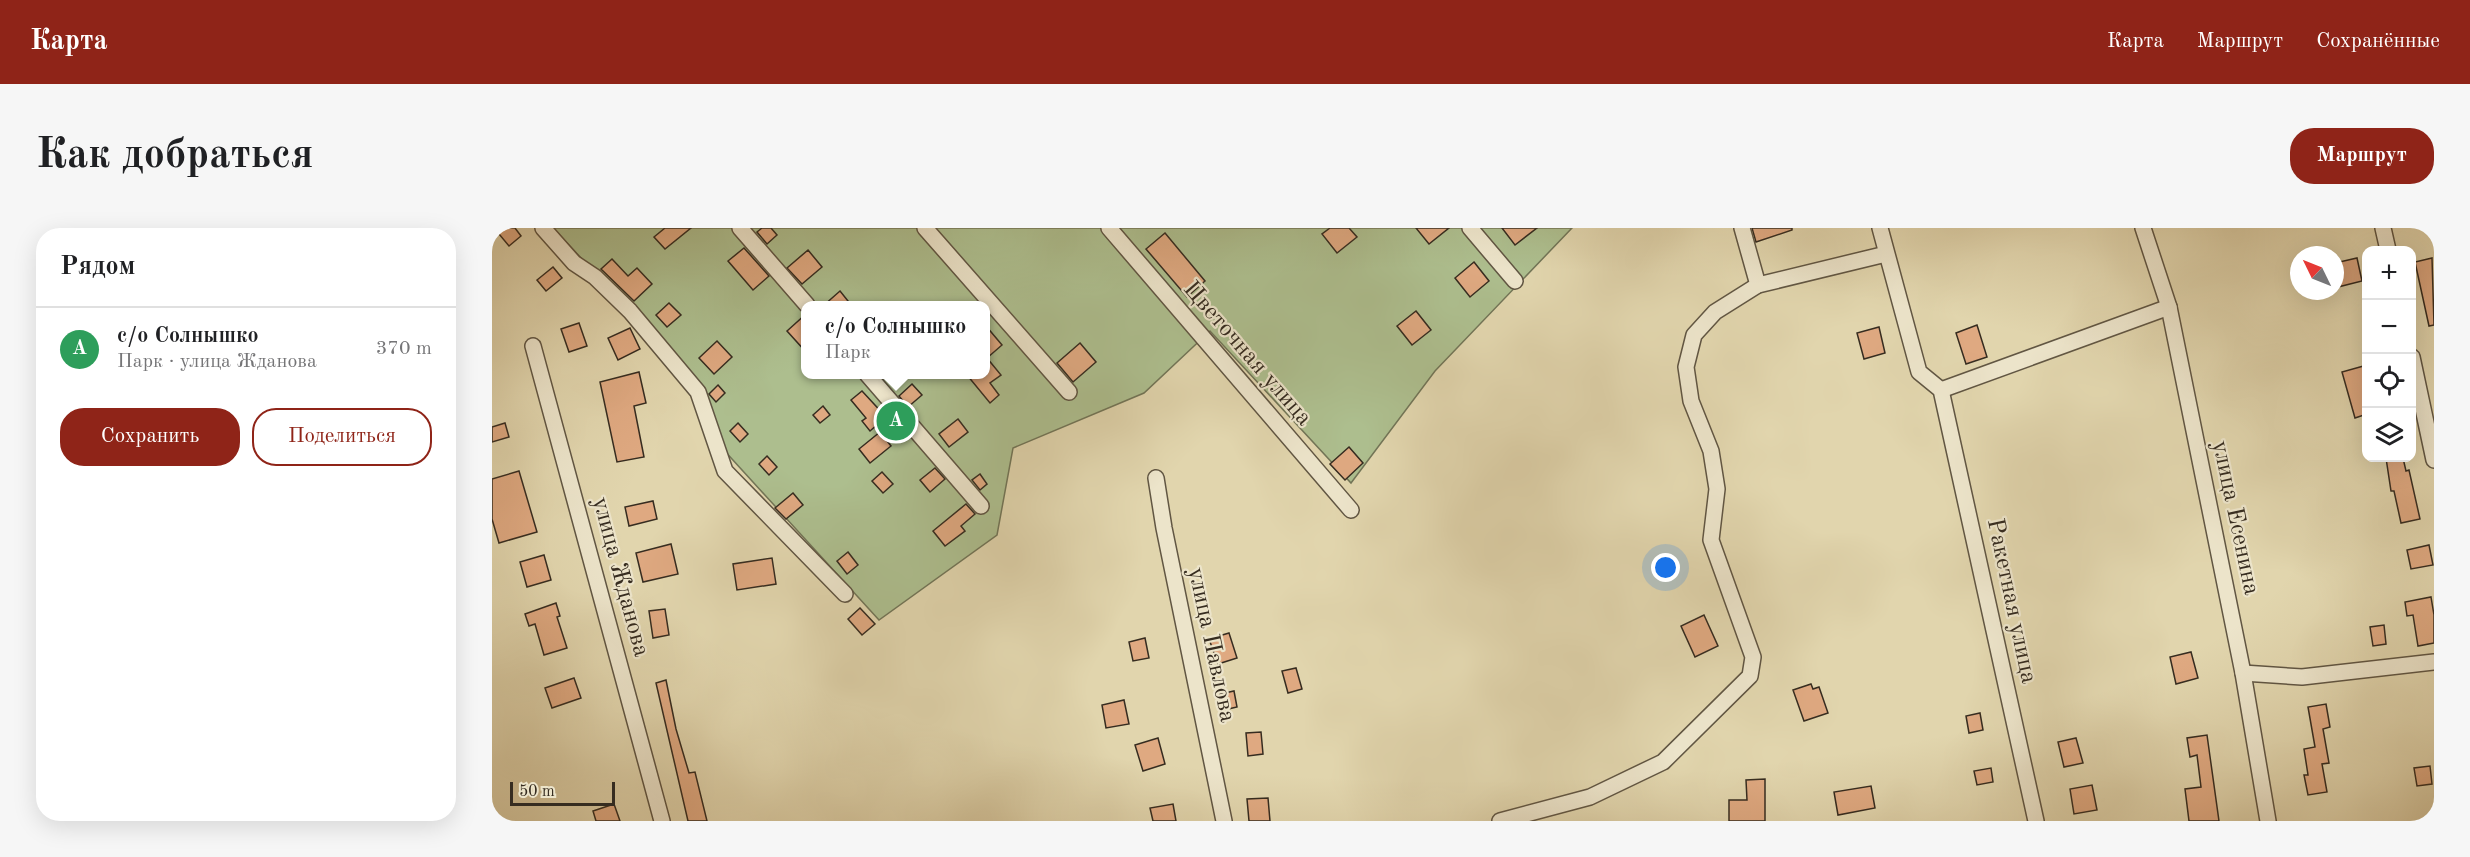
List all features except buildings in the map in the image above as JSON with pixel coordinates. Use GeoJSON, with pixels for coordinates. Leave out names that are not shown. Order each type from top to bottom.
{"type":"FeatureCollection","features":[{"type":"Feature","properties":{"kind":"street"},"geometry":{"type":"LineString","coordinates":[[543,228],[574,263],[595,277],[630,310],[698,392],[725,471],[845,594]]}},
{"type":"Feature","properties":{"kind":"street"},"geometry":{"type":"LineString","coordinates":[[740,228],[803,301]]}},
{"type":"Feature","properties":{"kind":"street"},"geometry":{"type":"LineString","coordinates":[[925,228],[990,301]]}},
{"type":"Feature","properties":{"kind":"street","name":"Цветочная улица"},"geometry":{"type":"LineString","coordinates":[[1109,228],[1351,510]]}},
{"type":"Feature","properties":{"kind":"street"},"geometry":{"type":"LineString","coordinates":[[1470,228],[1515,281]]}},
{"type":"Feature","properties":{"kind":"street"},"geometry":{"type":"LineString","coordinates":[[1742,228],[1758,285]]}},
{"type":"Feature","properties":{"kind":"street"},"geometry":{"type":"LineString","coordinates":[[1880,228],[1919,372],[1941,390],[2169,308]]}},
{"type":"Feature","properties":{"kind":"street","name":"улица Есенина"},"geometry":{"type":"LineString","coordinates":[[2143,228],[2169,308],[2243,673],[2268,821]]}},
{"type":"Feature","properties":{"kind":"street"},"geometry":{"type":"LineString","coordinates":[[2383,228],[2387,246]]}},
{"type":"Feature","properties":{"kind":"street"},"geometry":{"type":"LineString","coordinates":[[1500,821],[1590,797],[1663,762],[1750,676],[1753,657],[1711,540],[1717,489],[1711,452],[1691,401],[1686,367],[1694,335],[1716,312],[1758,285],[1886,254]]}},
{"type":"Feature","properties":{"kind":"street"},"geometry":{"type":"LineString","coordinates":[[990,302],[1070,392]]}},
{"type":"Feature","properties":{"kind":"street","name":"улица Жданова"},"geometry":{"type":"LineString","coordinates":[[534,345],[662,821]]}},
{"type":"Feature","properties":{"kind":"street"},"geometry":{"type":"LineString","coordinates":[[2416,376],[2434,460]]}},
{"type":"Feature","properties":{"kind":"street"},"geometry":{"type":"LineString","coordinates":[[870,379],[981,506]]}},
{"type":"Feature","properties":{"kind":"street","name":"Ракетная улица"},"geometry":{"type":"LineString","coordinates":[[1941,390],[2036,821]]}},
{"type":"Feature","properties":{"kind":"street","name":"улица Павлова"},"geometry":{"type":"LineString","coordinates":[[1156,478],[1164,528],[1224,821]]}},
{"type":"Feature","properties":{"kind":"street"},"geometry":{"type":"LineString","coordinates":[[2243,673],[2302,677],[2434,662]]}},
{"type":"Feature","properties":{"kind":"green space"},"geometry":{"type":"Polygon","coordinates":[[[553,228],[1572,228],[1435,371],[1351,483],[1210,331],[1144,393],[1013,448],[997,535],[879,620],[722,448],[702,387],[553,228]]]}},
{"type":"Feature","properties":{"kind":"place","name":"с/о Солнышко"},"geometry":{"type":"Point","coordinates":[896,421]}}]}
